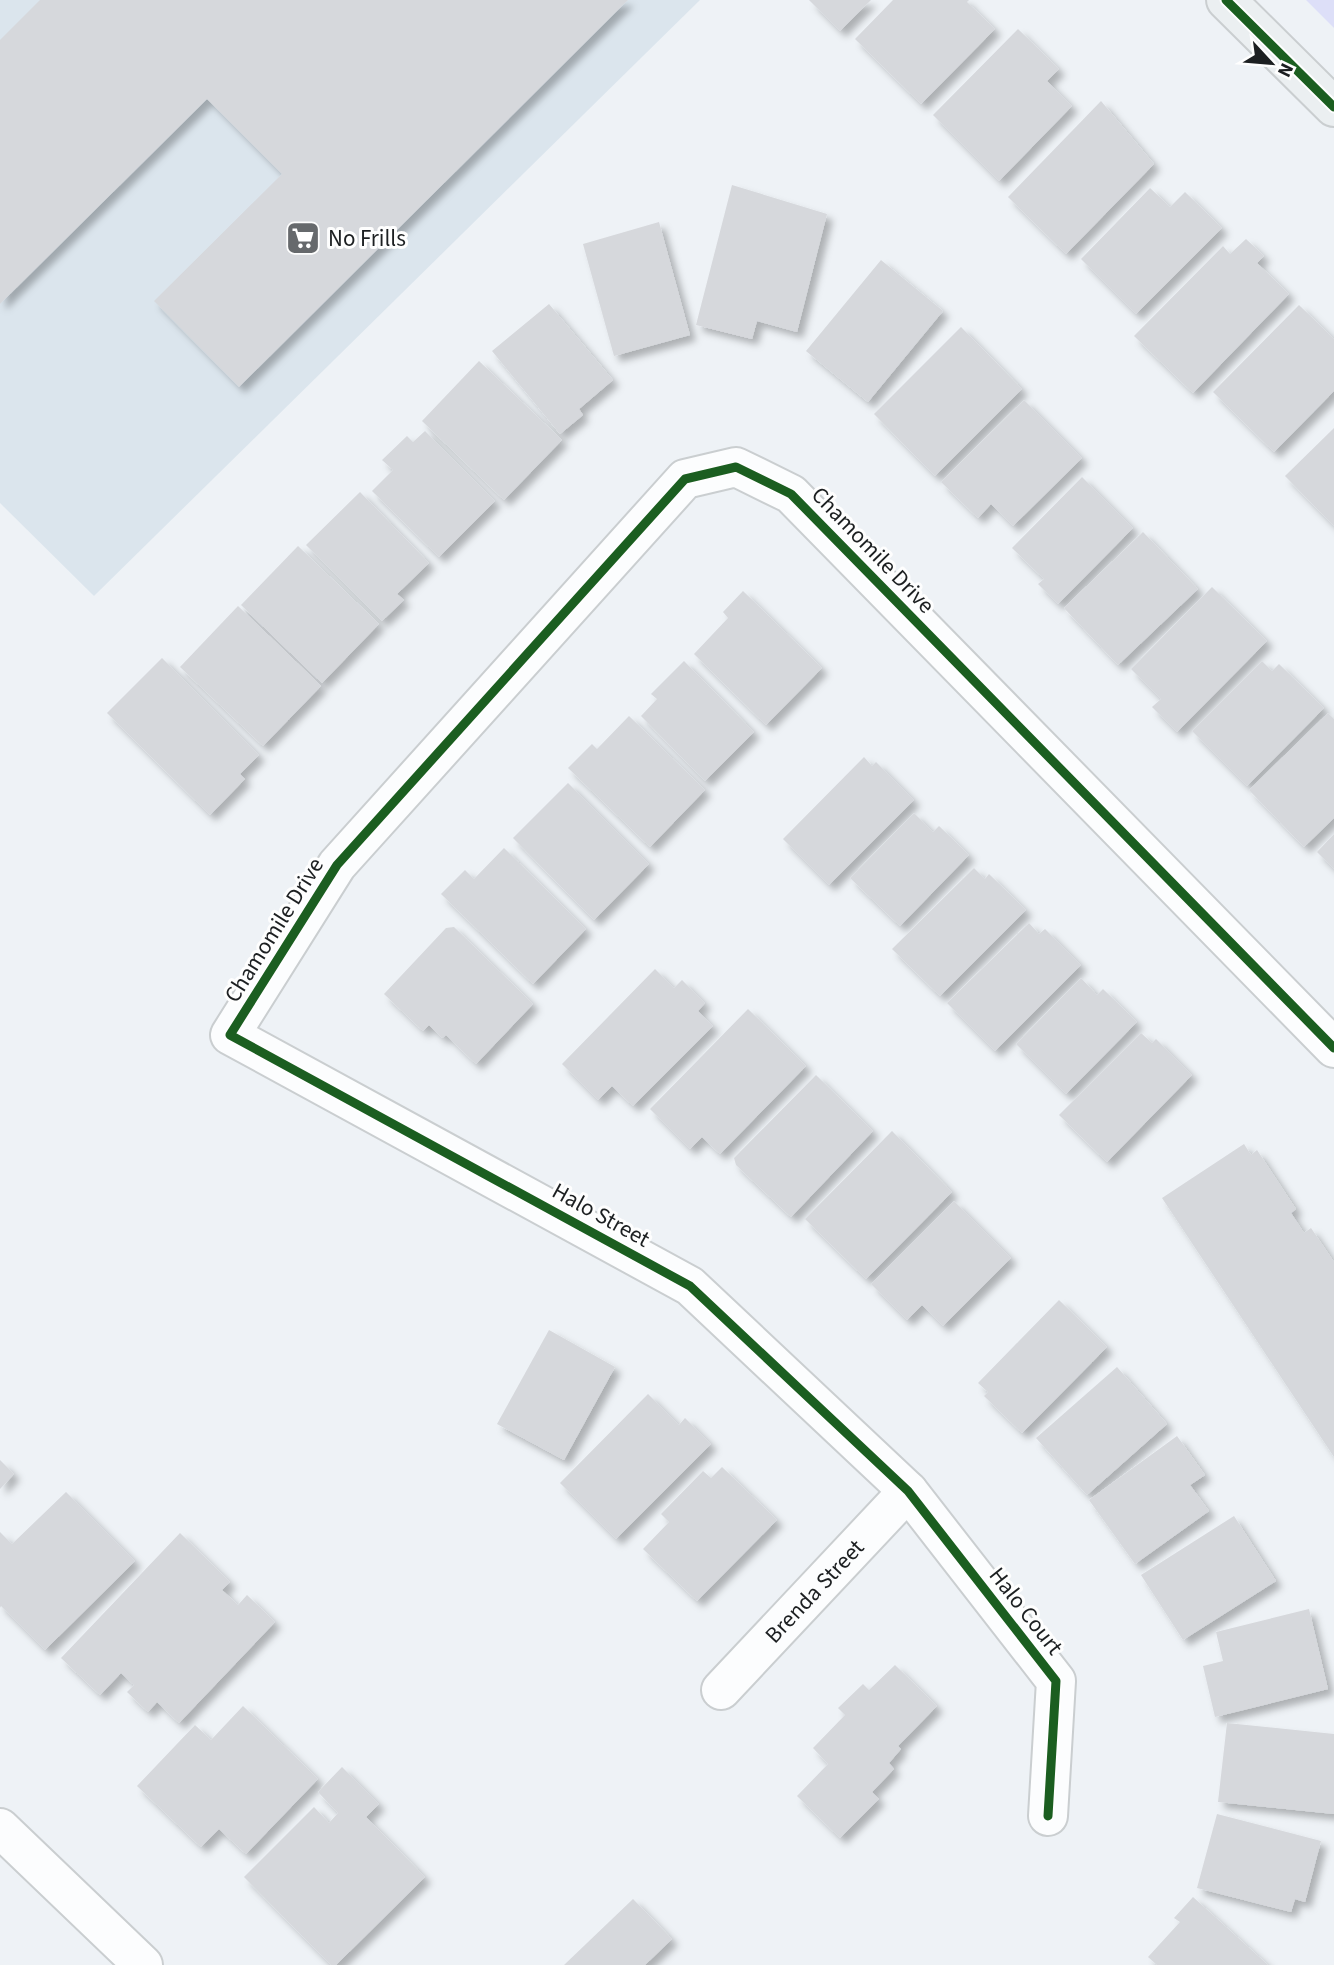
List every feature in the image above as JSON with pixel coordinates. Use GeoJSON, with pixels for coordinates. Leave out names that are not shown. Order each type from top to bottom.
{"type":"FeatureCollection","features":[{"type":"Feature","properties":{"kind":"main road"},"geometry":{"type":"LineString","coordinates":[[1226,0],[1334,107]]}},
{"type":"Feature","properties":{"kind":"street","name":"Chamomile Drive"},"geometry":{"type":"LineString","coordinates":[[230,1035],[337,864],[685,479],[736,467],[791,494],[1334,1048]]}},
{"type":"Feature","properties":{"kind":"street","name":"Halo Street"},"geometry":{"type":"LineString","coordinates":[[230,1035],[690,1286],[908,1492]]}},
{"type":"Feature","properties":{"kind":"street","name":"Brenda Street"},"geometry":{"type":"LineString","coordinates":[[721,1690],[908,1492]]}},
{"type":"Feature","properties":{"kind":"street","name":"Halo Court"},"geometry":{"type":"LineString","coordinates":[[908,1492],[1056,1681],[1048,1816]]}},
{"type":"Feature","properties":{"kind":"street"},"geometry":{"type":"LineString","coordinates":[[0,1828],[143,1965]]}},
{"type":"Feature","properties":{"kind":"shaded area"},"geometry":{"type":"Polygon","coordinates":[[[0,0],[700,0],[94,596],[0,503],[0,0]]]}},
{"type":"Feature","properties":{"kind":"shaded area"},"geometry":{"type":"Polygon","coordinates":[[[1306,0],[1334,0],[1334,28],[1306,0]]]}},
{"type":"Feature","properties":{"kind":"building","name":"No Frills"},"geometry":{"type":"Polygon","coordinates":[[[40,0],[628,0],[239,387],[154,301],[282,174],[207,99],[0,304],[0,40],[40,0]]]}},
{"type":"Feature","properties":{"kind":"building"},"geometry":{"type":"Polygon","coordinates":[[[809,0],[871,0],[840,31],[809,0]]]}},
{"type":"Feature","properties":{"kind":"building"},"geometry":{"type":"Polygon","coordinates":[[[893,0],[969,0],[967,2],[995,29],[921,104],[855,39],[893,0]]]}},
{"type":"Feature","properties":{"kind":"building"},"geometry":{"type":"Polygon","coordinates":[[[1018,29],[1059,69],[1047,81],[1072,106],[999,181],[933,115],[1018,29]]]}},
{"type":"Feature","properties":{"kind":"building"},"geometry":{"type":"Polygon","coordinates":[[[1101,101],[1154,164],[1066,254],[1008,197],[1101,101]]]}},
{"type":"Feature","properties":{"kind":"building"},"geometry":{"type":"Polygon","coordinates":[[[732,185],[827,214],[797,332],[757,321],[752,339],[696,325],[732,185]]]}},
{"type":"Feature","properties":{"kind":"building"},"geometry":{"type":"Polygon","coordinates":[[[1150,188],[1170,207],[1185,192],[1222,228],[1136,314],[1081,259],[1150,188]]]}},
{"type":"Feature","properties":{"kind":"building"},"geometry":{"type":"Polygon","coordinates":[[[659,222],[690,335],[614,356],[583,244],[659,222]]]}},
{"type":"Feature","properties":{"kind":"building"},"geometry":{"type":"Polygon","coordinates":[[[1246,239],[1264,256],[1257,263],[1289,294],[1193,393],[1134,336],[1223,246],[1230,254],[1246,239]]]}},
{"type":"Feature","properties":{"kind":"building"},"geometry":{"type":"Polygon","coordinates":[[[881,260],[943,311],[868,402],[806,351],[881,260]]]}},
{"type":"Feature","properties":{"kind":"building"},"geometry":{"type":"Polygon","coordinates":[[[549,304],[613,380],[579,409],[583,415],[560,434],[492,351],[549,304]]]}},
{"type":"Feature","properties":{"kind":"building"},"geometry":{"type":"Polygon","coordinates":[[[1299,305],[1334,339],[1334,391],[1274,452],[1213,392],[1299,305]]]}},
{"type":"Feature","properties":{"kind":"building"},"geometry":{"type":"Polygon","coordinates":[[[961,327],[1022,389],[935,476],[874,414],[961,327]]]}},
{"type":"Feature","properties":{"kind":"building"},"geometry":{"type":"Polygon","coordinates":[[[479,361],[562,440],[504,500],[422,421],[479,361]]]}},
{"type":"Feature","properties":{"kind":"building"},"geometry":{"type":"Polygon","coordinates":[[[1024,400],[1082,458],[1013,526],[991,504],[978,518],[941,482],[1024,400]]]}},
{"type":"Feature","properties":{"kind":"building"},"geometry":{"type":"Polygon","coordinates":[[[1334,428],[1334,526],[1285,476],[1334,428]]]}},
{"type":"Feature","properties":{"kind":"building"},"geometry":{"type":"Polygon","coordinates":[[[425,431],[495,501],[439,557],[372,491],[393,470],[382,460],[407,436],[413,442],[425,431]]]}},
{"type":"Feature","properties":{"kind":"building"},"geometry":{"type":"Polygon","coordinates":[[[1082,477],[1133,528],[1058,604],[1038,584],[1044,579],[1012,548],[1082,477]]]}},
{"type":"Feature","properties":{"kind":"building"},"geometry":{"type":"Polygon","coordinates":[[[360,492],[429,563],[397,594],[404,600],[382,621],[306,545],[360,492]]]}},
{"type":"Feature","properties":{"kind":"building"},"geometry":{"type":"Polygon","coordinates":[[[1143,532],[1198,589],[1118,665],[1064,608],[1143,532]]]}},
{"type":"Feature","properties":{"kind":"building"},"geometry":{"type":"Polygon","coordinates":[[[298,546],[379,624],[322,683],[241,605],[298,546]]]}},
{"type":"Feature","properties":{"kind":"building"},"geometry":{"type":"Polygon","coordinates":[[[1212,587],[1267,641],[1177,732],[1152,707],[1161,699],[1131,669],[1212,587]]]}},
{"type":"Feature","properties":{"kind":"building"},"geometry":{"type":"Polygon","coordinates":[[[743,591],[822,668],[766,725],[694,654],[728,618],[723,612],[743,591]]]}},
{"type":"Feature","properties":{"kind":"building"},"geometry":{"type":"Polygon","coordinates":[[[238,606],[321,686],[263,746],[180,667],[238,606]]]}},
{"type":"Feature","properties":{"kind":"building"},"geometry":{"type":"Polygon","coordinates":[[[162,658],[259,755],[240,774],[245,779],[210,815],[107,713],[162,658]]]}},
{"type":"Feature","properties":{"kind":"building"},"geometry":{"type":"Polygon","coordinates":[[[684,661],[754,732],[705,781],[641,716],[657,699],[651,694],[684,661]]]}},
{"type":"Feature","properties":{"kind":"building"},"geometry":{"type":"Polygon","coordinates":[[[1262,661],[1272,671],[1279,664],[1324,708],[1247,786],[1192,731],[1262,661]]]}},
{"type":"Feature","properties":{"kind":"building"},"geometry":{"type":"Polygon","coordinates":[[[1328,713],[1334,719],[1334,818],[1304,847],[1249,790],[1328,713]]]}},
{"type":"Feature","properties":{"kind":"building"},"geometry":{"type":"Polygon","coordinates":[[[629,716],[705,790],[650,847],[568,768],[592,744],[597,749],[629,716]]]}},
{"type":"Feature","properties":{"kind":"building"},"geometry":{"type":"Polygon","coordinates":[[[864,757],[872,766],[876,762],[914,800],[829,885],[783,839],[864,757]]]}},
{"type":"Feature","properties":{"kind":"building"},"geometry":{"type":"Polygon","coordinates":[[[568,783],[649,864],[594,920],[513,838],[568,783]]]}},
{"type":"Feature","properties":{"kind":"building"},"geometry":{"type":"Polygon","coordinates":[[[914,813],[933,832],[939,826],[969,855],[900,926],[850,878],[914,813]]]}},
{"type":"Feature","properties":{"kind":"building"},"geometry":{"type":"Polygon","coordinates":[[[1334,834],[1334,869],[1317,852],[1334,834]]]}},
{"type":"Feature","properties":{"kind":"building"},"geometry":{"type":"Polygon","coordinates":[[[504,848],[586,929],[533,984],[441,894],[465,870],[474,879],[504,848]]]}},
{"type":"Feature","properties":{"kind":"building"},"geometry":{"type":"Polygon","coordinates":[[[974,868],[985,879],[989,874],[1026,910],[940,996],[892,949],[974,868]]]}},
{"type":"Feature","properties":{"kind":"building"},"geometry":{"type":"Polygon","coordinates":[[[1029,923],[1039,934],[1045,929],[1081,965],[995,1051],[947,1003],[1029,923]]]}},
{"type":"Feature","properties":{"kind":"building"},"geometry":{"type":"Polygon","coordinates":[[[454,927],[533,1004],[476,1064],[446,1035],[442,1038],[429,1025],[423,1031],[384,994],[446,928],[454,927]]]}},
{"type":"Feature","properties":{"kind":"building"},"geometry":{"type":"Polygon","coordinates":[[[655,969],[674,988],[682,980],[705,1003],[698,1011],[713,1026],[633,1106],[612,1086],[598,1100],[562,1064],[655,969]]]}},
{"type":"Feature","properties":{"kind":"building"},"geometry":{"type":"Polygon","coordinates":[[[1081,978],[1097,995],[1103,989],[1137,1022],[1066,1094],[1016,1044],[1081,978]]]}},
{"type":"Feature","properties":{"kind":"building"},"geometry":{"type":"Polygon","coordinates":[[[748,1009],[806,1066],[720,1154],[702,1137],[690,1149],[650,1109],[748,1009]]]}},
{"type":"Feature","properties":{"kind":"building"},"geometry":{"type":"Polygon","coordinates":[[[1141,1033],[1152,1043],[1156,1039],[1192,1075],[1107,1162],[1059,1115],[1141,1033]]]}},
{"type":"Feature","properties":{"kind":"building"},"geometry":{"type":"Polygon","coordinates":[[[816,1075],[873,1131],[791,1217],[736,1165],[734,1158],[816,1075]]]}},
{"type":"Feature","properties":{"kind":"building"},"geometry":{"type":"Polygon","coordinates":[[[892,1131],[952,1192],[866,1279],[805,1219],[892,1131]]]}},
{"type":"Feature","properties":{"kind":"building"},"geometry":{"type":"Polygon","coordinates":[[[1244,1144],[1251,1155],[1257,1150],[1296,1209],[1291,1213],[1304,1233],[1311,1228],[1334,1262],[1334,1457],[1162,1198],[1244,1144]]]}},
{"type":"Feature","properties":{"kind":"building"},"geometry":{"type":"Polygon","coordinates":[[[954,1201],[1011,1258],[943,1326],[922,1305],[907,1320],[871,1284],[954,1201]]]}},
{"type":"Feature","properties":{"kind":"building"},"geometry":{"type":"Polygon","coordinates":[[[1059,1300],[1107,1347],[1022,1433],[984,1396],[988,1392],[978,1383],[1059,1300]]]}},
{"type":"Feature","properties":{"kind":"building"},"geometry":{"type":"Polygon","coordinates":[[[549,1330],[615,1367],[564,1460],[497,1424],[549,1330]]]}},
{"type":"Feature","properties":{"kind":"building"},"geometry":{"type":"Polygon","coordinates":[[[1117,1367],[1167,1424],[1087,1495],[1036,1438],[1117,1367]]]}},
{"type":"Feature","properties":{"kind":"building"},"geometry":{"type":"Polygon","coordinates":[[[648,1394],[679,1425],[685,1418],[711,1444],[616,1539],[560,1483],[648,1394]]]}},
{"type":"Feature","properties":{"kind":"building"},"geometry":{"type":"Polygon","coordinates":[[[1177,1436],[1205,1475],[1190,1485],[1209,1511],[1135,1564],[1089,1500],[1177,1436]]]}},
{"type":"Feature","properties":{"kind":"building"},"geometry":{"type":"Polygon","coordinates":[[[0,1460],[14,1474],[0,1489],[0,1460]]]}},
{"type":"Feature","properties":{"kind":"building"},"geometry":{"type":"Polygon","coordinates":[[[722,1467],[777,1520],[697,1601],[643,1549],[669,1522],[661,1514],[703,1471],[711,1478],[722,1467]]]}},
{"type":"Feature","properties":{"kind":"building"},"geometry":{"type":"Polygon","coordinates":[[[66,1492],[135,1561],[45,1650],[1,1606],[0,1608],[0,1532],[12,1544],[66,1492]]]}},
{"type":"Feature","properties":{"kind":"building"},"geometry":{"type":"Polygon","coordinates":[[[1234,1516],[1276,1581],[1183,1640],[1141,1575],[1234,1516]]]}},
{"type":"Feature","properties":{"kind":"building"},"geometry":{"type":"Polygon","coordinates":[[[180,1533],[230,1582],[222,1590],[238,1605],[247,1595],[275,1622],[179,1723],[157,1702],[148,1712],[127,1692],[134,1685],[121,1673],[100,1695],[61,1658],[180,1533]]]}},
{"type":"Feature","properties":{"kind":"building"},"geometry":{"type":"Polygon","coordinates":[[[1309,1609],[1328,1689],[1215,1717],[1203,1666],[1223,1661],[1216,1632],[1309,1609]]]}},
{"type":"Feature","properties":{"kind":"building"},"geometry":{"type":"Polygon","coordinates":[[[895,1665],[937,1706],[898,1746],[901,1749],[889,1763],[894,1769],[872,1792],[879,1799],[840,1838],[797,1796],[828,1764],[813,1748],[845,1715],[838,1708],[863,1684],[869,1690],[895,1665]]]}},
{"type":"Feature","properties":{"kind":"building"},"geometry":{"type":"Polygon","coordinates":[[[243,1706],[318,1779],[246,1854],[219,1829],[201,1847],[137,1786],[195,1725],[211,1740],[243,1706]]]}},
{"type":"Feature","properties":{"kind":"building"},"geometry":{"type":"Polygon","coordinates":[[[1227,1723],[1334,1734],[1334,1814],[1218,1802],[1227,1723]]]}},
{"type":"Feature","properties":{"kind":"building"},"geometry":{"type":"Polygon","coordinates":[[[342,1767],[379,1804],[366,1817],[425,1877],[336,1965],[331,1965],[244,1877],[314,1807],[329,1823],[338,1813],[318,1792],[342,1767]]]}},
{"type":"Feature","properties":{"kind":"building"},"geometry":{"type":"Polygon","coordinates":[[[1217,1814],[1321,1841],[1305,1902],[1295,1899],[1291,1912],[1197,1888],[1217,1814]]]}},
{"type":"Feature","properties":{"kind":"building"},"geometry":{"type":"Polygon","coordinates":[[[1193,1897],[1268,1965],[1157,1965],[1148,1957],[1180,1922],[1174,1918],[1193,1897]]]}},
{"type":"Feature","properties":{"kind":"building"},"geometry":{"type":"Polygon","coordinates":[[[633,1899],[672,1939],[645,1965],[564,1965],[633,1899]]]}},
{"type":"Feature","properties":{"kind":"cycle path"},"geometry":{"type":"LineString","coordinates":[[1226,0],[1334,107]]}},
{"type":"Feature","properties":{"kind":"cycle path"},"geometry":{"type":"LineString","coordinates":[[1048,1816],[1056,1681],[908,1491],[690,1286],[230,1035],[337,865],[685,479],[736,467],[791,494],[1334,1048]]}},
{"type":"Feature","properties":{"kind":"place","name":"No Frills"},"geometry":{"type":"Point","coordinates":[303,238]}}]}
